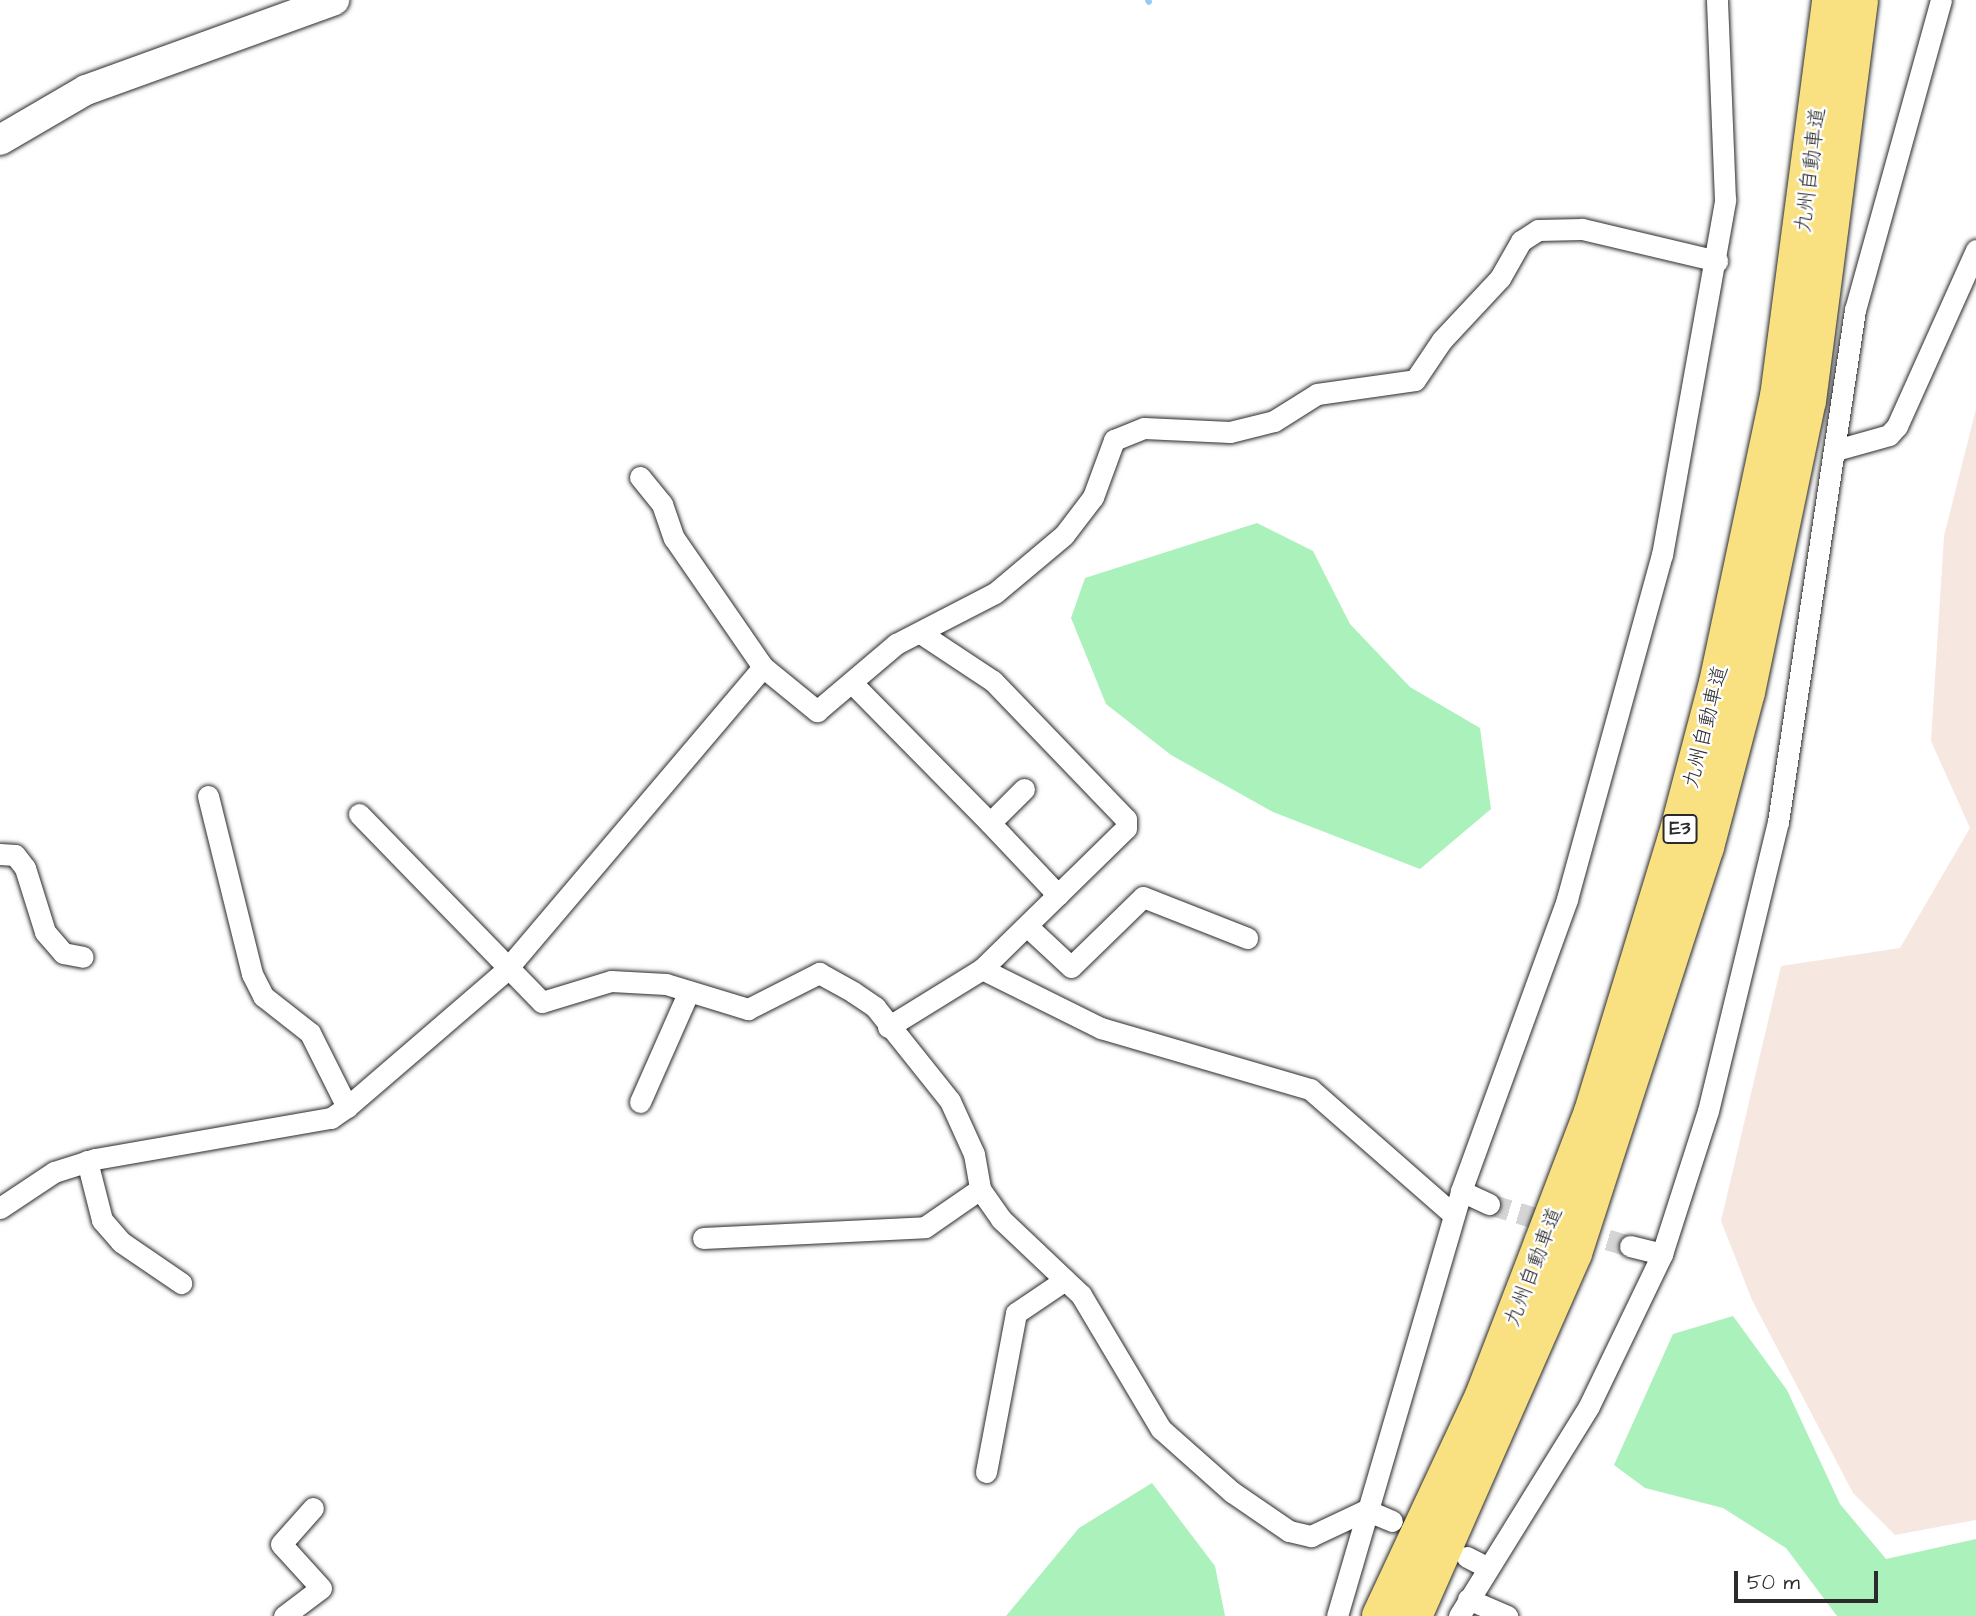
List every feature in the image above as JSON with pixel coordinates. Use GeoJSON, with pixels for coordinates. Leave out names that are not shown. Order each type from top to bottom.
{"type":"FeatureCollection","features":[{"type":"Feature","properties":{"kind":"highway","name":"九州自動車道"},"geometry":{"type":"LineString","coordinates":[[1381,1616],[1484,1396],[1593,1112],[1677,838],[1724,659],[1779,397],[1831,0]]}},
{"type":"Feature","properties":{"kind":"highway","name":"九州自動車道"},"geometry":{"type":"LineString","coordinates":[[1413,1616],[1573,1252],[1705,847],[1746,692],[1807,401],[1859,0]]}},
{"type":"Feature","properties":{"kind":"street"},"geometry":{"type":"LineString","coordinates":[[0,140],[86,90],[334,0]]}},
{"type":"Feature","properties":{"kind":"street"},"geometry":{"type":"LineString","coordinates":[[1337,1616],[1461,1191],[1567,899],[1658,569],[1717,261],[1725,200],[1717,0]]}},
{"type":"Feature","properties":{"kind":"street"},"geometry":{"type":"LineString","coordinates":[[1507,1616],[1463,1607],[1589,1406],[1662,1254],[1708,1111],[1778,822],[1855,310],[1941,0]]}},
{"type":"Feature","properties":{"kind":"street"},"geometry":{"type":"LineString","coordinates":[[640,477],[662,505],[680,547],[763,667],[817,711],[853,684],[896,644],[922,634],[995,593],[1064,535],[1093,497],[1114,440],[1144,428],[1230,432],[1274,421],[1317,394],[1415,380],[1442,340],[1500,278],[1521,241],[1538,230],[1582,229],[1717,261]]}},
{"type":"Feature","properties":{"kind":"street"},"geometry":{"type":"LineString","coordinates":[[1836,450],[1889,435],[1897,426],[1976,250]]}},
{"type":"Feature","properties":{"kind":"street"},"geometry":{"type":"LineString","coordinates":[[888,1027],[982,970],[1126,828],[1126,818],[993,681],[922,634]]}},
{"type":"Feature","properties":{"kind":"street"},"geometry":{"type":"LineString","coordinates":[[0,1208],[54,1172],[87,1161],[331,1118],[347,1107],[506,970],[763,667]]}},
{"type":"Feature","properties":{"kind":"street"},"geometry":{"type":"LineString","coordinates":[[853,684],[1058,895]]}},
{"type":"Feature","properties":{"kind":"street"},"geometry":{"type":"LineString","coordinates":[[990,823],[1024,789]]}},
{"type":"Feature","properties":{"kind":"street"},"geometry":{"type":"LineString","coordinates":[[208,796],[252,974],[263,996],[310,1033],[347,1107]]}},
{"type":"Feature","properties":{"kind":"street"},"geometry":{"type":"LineString","coordinates":[[359,814],[506,970],[542,1002],[611,981],[689,991],[748,1009],[819,973],[875,1007],[888,1027],[950,1101],[974,1154],[979,1189],[1081,1294],[1161,1429],[1232,1492],[1289,1531],[1311,1536],[1366,1510],[1392,1521]]}},
{"type":"Feature","properties":{"kind":"street"},"geometry":{"type":"LineString","coordinates":[[0,854],[15,855],[25,868],[45,932],[63,953],[83,957]]}},
{"type":"Feature","properties":{"kind":"street"},"geometry":{"type":"LineString","coordinates":[[1027,926],[1071,967],[1143,897],[1247,938]]}},
{"type":"Feature","properties":{"kind":"street"},"geometry":{"type":"LineString","coordinates":[[982,970],[1101,1028],[1310,1089],[1454,1215]]}},
{"type":"Feature","properties":{"kind":"street"},"geometry":{"type":"LineString","coordinates":[[640,1101],[689,991]]}},
{"type":"Feature","properties":{"kind":"street"},"geometry":{"type":"LineString","coordinates":[[87,1161],[102,1220],[121,1242],[181,1283]]}},
{"type":"Feature","properties":{"kind":"street"},"geometry":{"type":"LineString","coordinates":[[703,1238],[925,1227],[979,1189]]}},
{"type":"Feature","properties":{"kind":"street"},"geometry":{"type":"LineString","coordinates":[[1461,1191],[1489,1204]]}},
{"type":"Feature","properties":{"kind":"street"},"geometry":{"type":"LineString","coordinates":[[1630,1245],[1662,1254]]}},
{"type":"Feature","properties":{"kind":"street"},"geometry":{"type":"LineString","coordinates":[[986,1472],[1016,1313],[1065,1280]]}},
{"type":"Feature","properties":{"kind":"street"},"geometry":{"type":"LineString","coordinates":[[284,1616],[321,1588],[281,1544],[313,1508]]}},
{"type":"Feature","properties":{"kind":"street"},"geometry":{"type":"LineString","coordinates":[[1467,1557],[1487,1567]]}},
{"type":"Feature","properties":{"kind":"shaded area"},"geometry":{"type":"Polygon","coordinates":[[[1976,409],[1976,1520],[1895,1535],[1853,1493],[1752,1300],[1721,1221],[1781,966],[1900,948],[1970,828],[1931,741],[1944,536],[1976,409]]]}},
{"type":"Feature","properties":{"kind":"green space"},"geometry":{"type":"Polygon","coordinates":[[[1257,523],[1313,551],[1350,624],[1410,687],[1480,728],[1491,809],[1420,869],[1273,812],[1171,755],[1106,704],[1071,618],[1085,578],[1257,523]]]}},
{"type":"Feature","properties":{"kind":"green space"},"geometry":{"type":"Polygon","coordinates":[[[1733,1316],[1787,1390],[1840,1504],[1886,1559],[1976,1539],[1976,1616],[1837,1616],[1786,1548],[1723,1508],[1645,1488],[1614,1465],[1673,1334],[1733,1316]]]}},
{"type":"Feature","properties":{"kind":"green space"},"geometry":{"type":"Polygon","coordinates":[[[1152,1483],[1215,1566],[1225,1616],[1006,1616],[1079,1528],[1152,1483]]]}},
{"type":"Feature","properties":{"kind":"tunnel"},"geometry":{"type":"LineString","coordinates":[[1489,1204],[1630,1246]]}}]}
